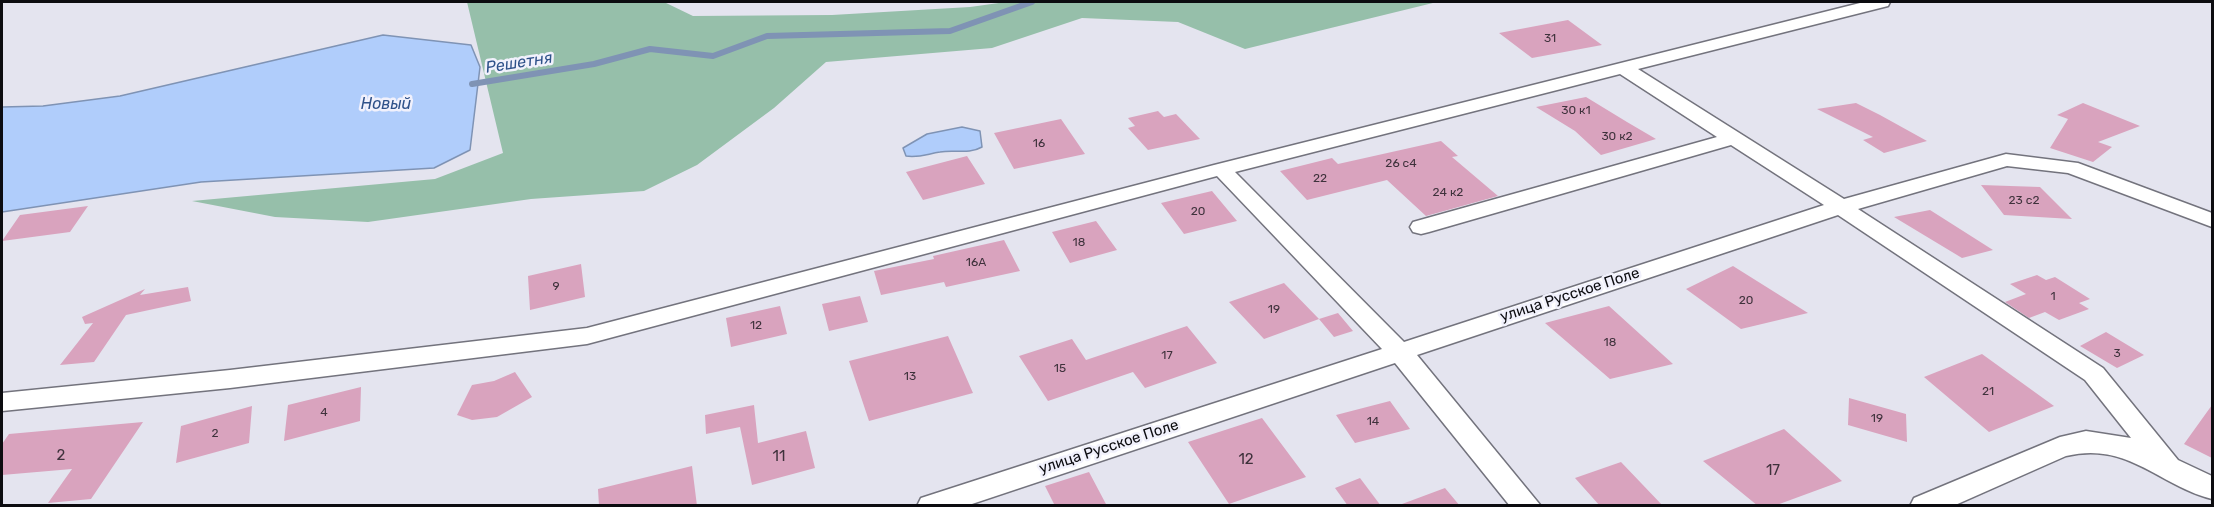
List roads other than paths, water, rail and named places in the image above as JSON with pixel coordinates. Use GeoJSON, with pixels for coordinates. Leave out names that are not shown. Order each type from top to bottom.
{"type":"FeatureCollection","features":[{"type":"Feature","properties":{"kind":"street"},"geometry":{"type":"LineString","coordinates":[[2,402],[230,379],[587,336],[1221,169],[1882,2]]}},
{"type":"Feature","properties":{"kind":"street"},"geometry":{"type":"LineString","coordinates":[[1622,67],[1841,207],[2094,374],[2168,466]]}},
{"type":"Feature","properties":{"kind":"street"},"geometry":{"type":"LineString","coordinates":[[1421,227],[1734,138]]}},
{"type":"Feature","properties":{"kind":"street","name":"улица Русское Поле"},"geometry":{"type":"LineString","coordinates":[[932,506],[1841,207],[2006,160],[2071,167],[2212,220]]}},
{"type":"Feature","properties":{"kind":"street"},"geometry":{"type":"LineString","coordinates":[[1221,169],[1399,351],[1527,506]]}},
{"type":"Feature","properties":{"kind":"street"},"geometry":{"type":"LineString","coordinates":[[1924,506],[2060,447],[2086,441],[2124,446],[2212,488]]}},
{"type":"Feature","properties":{"kind":"water","name":"Новый"},"geometry":{"type":"Polygon","coordinates":[[[383,35],[471,45],[480,67],[470,150],[434,168],[201,182],[2,212],[2,107],[43,106],[120,96],[383,35]]]}},
{"type":"Feature","properties":{"kind":"water"},"geometry":{"type":"Polygon","coordinates":[[[962,127],[980,131],[982,147],[972,151],[946,151],[906,156],[903,148],[927,134],[962,127]]]}},
{"type":"Feature","properties":{"kind":"waterway","name":"Решетня"},"geometry":{"type":"LineString","coordinates":[[472,84],[594,64],[650,49],[713,56],[767,36],[950,31],[1032,2]]}}]}
